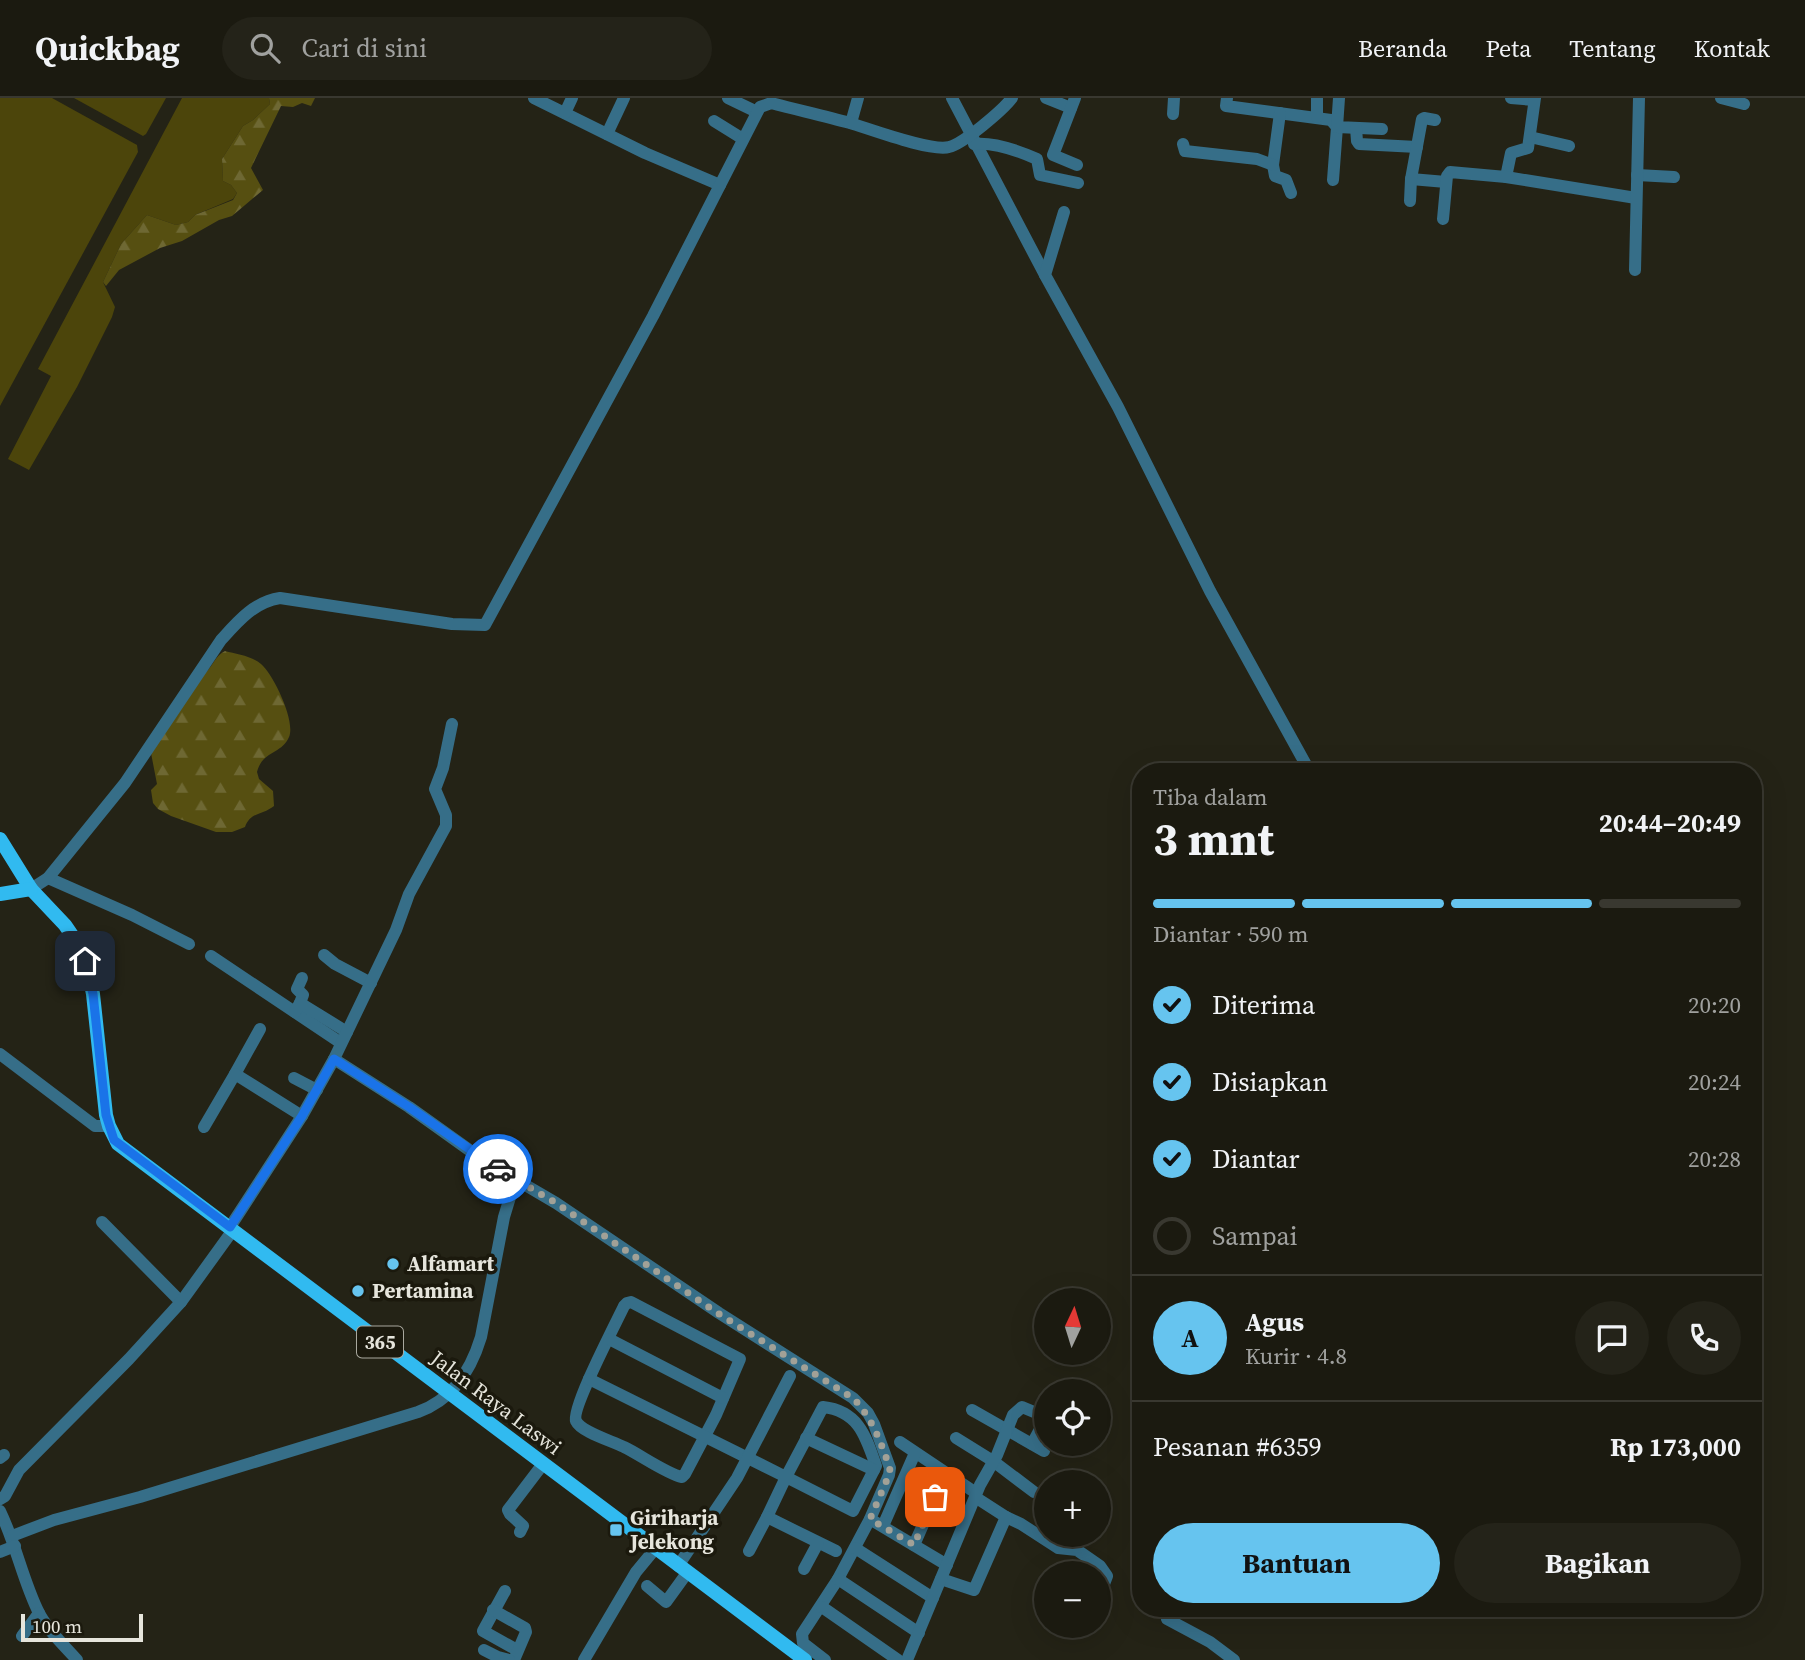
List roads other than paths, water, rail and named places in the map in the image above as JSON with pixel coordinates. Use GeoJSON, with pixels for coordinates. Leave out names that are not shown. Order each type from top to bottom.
{"type":"FeatureCollection","features":[{"type":"Feature","properties":{"kind":"main road"},"geometry":{"type":"LineString","coordinates":[[0,839],[31,889],[65,925],[78,944],[88,967],[93,994],[100,1126]]}},
{"type":"Feature","properties":{"kind":"main road"},"geometry":{"type":"LineString","coordinates":[[0,894],[31,889]]}},
{"type":"Feature","properties":{"kind":"main road","name":"Jalan Raya Laswi"},"geometry":{"type":"LineString","coordinates":[[100,1126],[117,1144],[805,1660]]}},
{"type":"Feature","properties":{"kind":"street"},"geometry":{"type":"LineString","coordinates":[[534,98],[720,185]]}},
{"type":"Feature","properties":{"kind":"street"},"geometry":{"type":"LineString","coordinates":[[565,113],[572,98]]}},
{"type":"Feature","properties":{"kind":"street"},"geometry":{"type":"LineString","coordinates":[[607,134],[624,98]]}},
{"type":"Feature","properties":{"kind":"street"},"geometry":{"type":"LineString","coordinates":[[728,98],[759,105],[771,103],[851,123],[906,141],[943,148],[972,139],[1012,98]]}},
{"type":"Feature","properties":{"kind":"street"},"geometry":{"type":"LineString","coordinates":[[851,123],[858,98]]}},
{"type":"Feature","properties":{"kind":"street"},"geometry":{"type":"LineString","coordinates":[[952,98],[1118,407],[1210,591],[1305,763]]}},
{"type":"Feature","properties":{"kind":"street"},"geometry":{"type":"LineString","coordinates":[[1046,98],[1073,103],[1053,155],[1077,165]]}},
{"type":"Feature","properties":{"kind":"street"},"geometry":{"type":"LineString","coordinates":[[1173,114],[1174,98]]}},
{"type":"Feature","properties":{"kind":"street"},"geometry":{"type":"LineString","coordinates":[[1227,98],[1226,106],[1317,117],[1331,120],[1337,127],[1382,130]]}},
{"type":"Feature","properties":{"kind":"street"},"geometry":{"type":"LineString","coordinates":[[1317,98],[1317,117]]}},
{"type":"Feature","properties":{"kind":"street"},"geometry":{"type":"LineString","coordinates":[[1333,180],[1339,98]]}},
{"type":"Feature","properties":{"kind":"street"},"geometry":{"type":"LineString","coordinates":[[1506,177],[1511,153],[1527,149],[1534,99],[1511,98]]}},
{"type":"Feature","properties":{"kind":"street"},"geometry":{"type":"LineString","coordinates":[[1635,270],[1639,98]]}},
{"type":"Feature","properties":{"kind":"street"},"geometry":{"type":"LineString","coordinates":[[1721,98],[1744,104]]}},
{"type":"Feature","properties":{"kind":"street"},"geometry":{"type":"LineString","coordinates":[[31,889],[48,878],[125,783],[221,640],[237,622],[261,603],[281,598],[452,624],[485,625],[653,316],[759,105]]}},
{"type":"Feature","properties":{"kind":"street"},"geometry":{"type":"LineString","coordinates":[[1280,113],[1273,165],[1275,176],[1286,180],[1291,193]]}},
{"type":"Feature","properties":{"kind":"street"},"geometry":{"type":"LineString","coordinates":[[1410,201],[1411,179],[1423,118],[1435,120]]}},
{"type":"Feature","properties":{"kind":"street"},"geometry":{"type":"LineString","coordinates":[[713,121],[743,139]]}},
{"type":"Feature","properties":{"kind":"street"},"geometry":{"type":"LineString","coordinates":[[1356,128],[1359,144],[1417,147]]}},
{"type":"Feature","properties":{"kind":"street"},"geometry":{"type":"LineString","coordinates":[[1530,137],[1569,146]]}},
{"type":"Feature","properties":{"kind":"street"},"geometry":{"type":"LineString","coordinates":[[972,139],[1037,159],[1040,175],[1078,183]]}},
{"type":"Feature","properties":{"kind":"street"},"geometry":{"type":"LineString","coordinates":[[1183,144],[1185,151],[1257,159],[1273,165]]}},
{"type":"Feature","properties":{"kind":"street"},"geometry":{"type":"LineString","coordinates":[[1443,219],[1446,182],[1450,172],[1506,177],[1636,198]]}},
{"type":"Feature","properties":{"kind":"street"},"geometry":{"type":"LineString","coordinates":[[1637,175],[1674,177]]}},
{"type":"Feature","properties":{"kind":"street"},"geometry":{"type":"LineString","coordinates":[[1411,179],[1446,182]]}},
{"type":"Feature","properties":{"kind":"street"},"geometry":{"type":"LineString","coordinates":[[1045,275],[1064,212]]}},
{"type":"Feature","properties":{"kind":"street"},"geometry":{"type":"LineString","coordinates":[[0,1499],[5,1496],[19,1470],[183,1301],[233,1230],[302,1116],[334,1059],[396,930],[409,894],[446,825],[446,815],[435,789],[443,768],[452,723]]}},
{"type":"Feature","properties":{"kind":"street"},"geometry":{"type":"LineString","coordinates":[[48,878],[141,919],[189,944]]}},
{"type":"Feature","properties":{"kind":"street"},"geometry":{"type":"LineString","coordinates":[[324,955],[335,964],[371,983]]}},
{"type":"Feature","properties":{"kind":"street"},"geometry":{"type":"LineString","coordinates":[[211,956],[298,1007],[344,1038]]}},
{"type":"Feature","properties":{"kind":"street"},"geometry":{"type":"LineString","coordinates":[[298,1007],[303,995],[297,989],[302,978]]}},
{"type":"Feature","properties":{"kind":"street"},"geometry":{"type":"LineString","coordinates":[[204,1128],[260,1029]]}},
{"type":"Feature","properties":{"kind":"street"},"geometry":{"type":"LineString","coordinates":[[0,1054],[100,1126]]}},
{"type":"Feature","properties":{"kind":"street"},"geometry":{"type":"LineString","coordinates":[[334,1059],[439,1127],[486,1162],[630,1251],[776,1350],[853,1398],[868,1413],[890,1468],[889,1475],[855,1548],[821,1607],[808,1622],[801,1638],[803,1643],[825,1660]]}},
{"type":"Feature","properties":{"kind":"street"},"geometry":{"type":"LineString","coordinates":[[235,1074],[302,1116]]}},
{"type":"Feature","properties":{"kind":"street"},"geometry":{"type":"LineString","coordinates":[[294,1078],[317,1090]]}},
{"type":"Feature","properties":{"kind":"street"},"geometry":{"type":"LineString","coordinates":[[0,1552],[13,1541],[54,1520],[140,1497],[432,1407],[470,1367],[476,1353],[504,1217],[511,1194],[519,1181]]}},
{"type":"Feature","properties":{"kind":"street"},"geometry":{"type":"LineString","coordinates":[[102,1222],[183,1301]]}},
{"type":"Feature","properties":{"kind":"street"},"geometry":{"type":"LineString","coordinates":[[631,1302],[740,1359],[705,1436],[682,1477],[577,1424],[575,1416],[589,1379],[624,1306],[631,1302]]}},
{"type":"Feature","properties":{"kind":"street"},"geometry":{"type":"LineString","coordinates":[[609,1339],[723,1398]]}},
{"type":"Feature","properties":{"kind":"street"},"geometry":{"type":"LineString","coordinates":[[647,1586],[663,1606],[697,1539],[737,1478],[745,1458],[790,1376]]}},
{"type":"Feature","properties":{"kind":"street"},"geometry":{"type":"LineString","coordinates":[[589,1379],[705,1436],[745,1458],[786,1477],[853,1511],[876,1466],[858,1423],[823,1407],[806,1438],[786,1477],[749,1551]]}},
{"type":"Feature","properties":{"kind":"street"},"geometry":{"type":"LineString","coordinates":[[907,1660],[975,1495],[1013,1415],[1022,1407],[1034,1412]]}},
{"type":"Feature","properties":{"kind":"street"},"geometry":{"type":"LineString","coordinates":[[972,1410],[1032,1444],[1034,1440]]}},
{"type":"Feature","properties":{"kind":"street"},"geometry":{"type":"LineString","coordinates":[[806,1438],[874,1470]]}},
{"type":"Feature","properties":{"kind":"street"},"geometry":{"type":"LineString","coordinates":[[956,1438],[993,1461],[1034,1492]]}},
{"type":"Feature","properties":{"kind":"street"},"geometry":{"type":"LineString","coordinates":[[900,1442],[1006,1517],[1058,1548],[1077,1550],[1093,1561]]}},
{"type":"Feature","properties":{"kind":"street"},"geometry":{"type":"LineString","coordinates":[[883,1526],[915,1453]]}},
{"type":"Feature","properties":{"kind":"street"},"geometry":{"type":"LineString","coordinates":[[520,1532],[523,1526],[508,1510],[543,1464]]}},
{"type":"Feature","properties":{"kind":"street"},"geometry":{"type":"LineString","coordinates":[[914,1545],[946,1474]]}},
{"type":"Feature","properties":{"kind":"street"},"geometry":{"type":"LineString","coordinates":[[0,1511],[39,1613],[77,1660]]}},
{"type":"Feature","properties":{"kind":"street"},"geometry":{"type":"LineString","coordinates":[[766,1517],[836,1551]]}},
{"type":"Feature","properties":{"kind":"street"},"geometry":{"type":"LineString","coordinates":[[941,1579],[974,1590],[1006,1517]]}},
{"type":"Feature","properties":{"kind":"street"},"geometry":{"type":"LineString","coordinates":[[870,1519],[947,1564]]}},
{"type":"Feature","properties":{"kind":"street"},"geometry":{"type":"LineString","coordinates":[[804,1569],[818,1543]]}},
{"type":"Feature","properties":{"kind":"street"},"geometry":{"type":"LineString","coordinates":[[855,1548],[933,1598]]}},
{"type":"Feature","properties":{"kind":"street"},"geometry":{"type":"LineString","coordinates":[[584,1660],[636,1572],[655,1549]]}},
{"type":"Feature","properties":{"kind":"street"},"geometry":{"type":"LineString","coordinates":[[838,1579],[919,1633]]}},
{"type":"Feature","properties":{"kind":"street"},"geometry":{"type":"LineString","coordinates":[[505,1591],[484,1632],[513,1657]]}},
{"type":"Feature","properties":{"kind":"street"},"geometry":{"type":"LineString","coordinates":[[821,1607],[898,1660]]}},
{"type":"Feature","properties":{"kind":"street"},"geometry":{"type":"LineString","coordinates":[[494,1611],[525,1628],[526,1632],[513,1657]]}},
{"type":"Feature","properties":{"kind":"street"},"geometry":{"type":"LineString","coordinates":[[22,1636],[39,1613]]}},
{"type":"Feature","properties":{"kind":"street"},"geometry":{"type":"LineString","coordinates":[[1167,1619],[1210,1642],[1234,1660]]}},
{"type":"Feature","properties":{"kind":"street"},"geometry":{"type":"LineString","coordinates":[[484,1650],[498,1657],[513,1657]]}},
{"type":"Feature","properties":{"kind":"place","name":"Alfamart"},"geometry":{"type":"Point","coordinates":[393,1264]}},
{"type":"Feature","properties":{"kind":"place","name":"Pertamina"},"geometry":{"type":"Point","coordinates":[358,1291]}},
{"type":"Feature","properties":{"kind":"place","name":"Giriharja Jelekong"},"geometry":{"type":"Point","coordinates":[616,1530]}}]}
